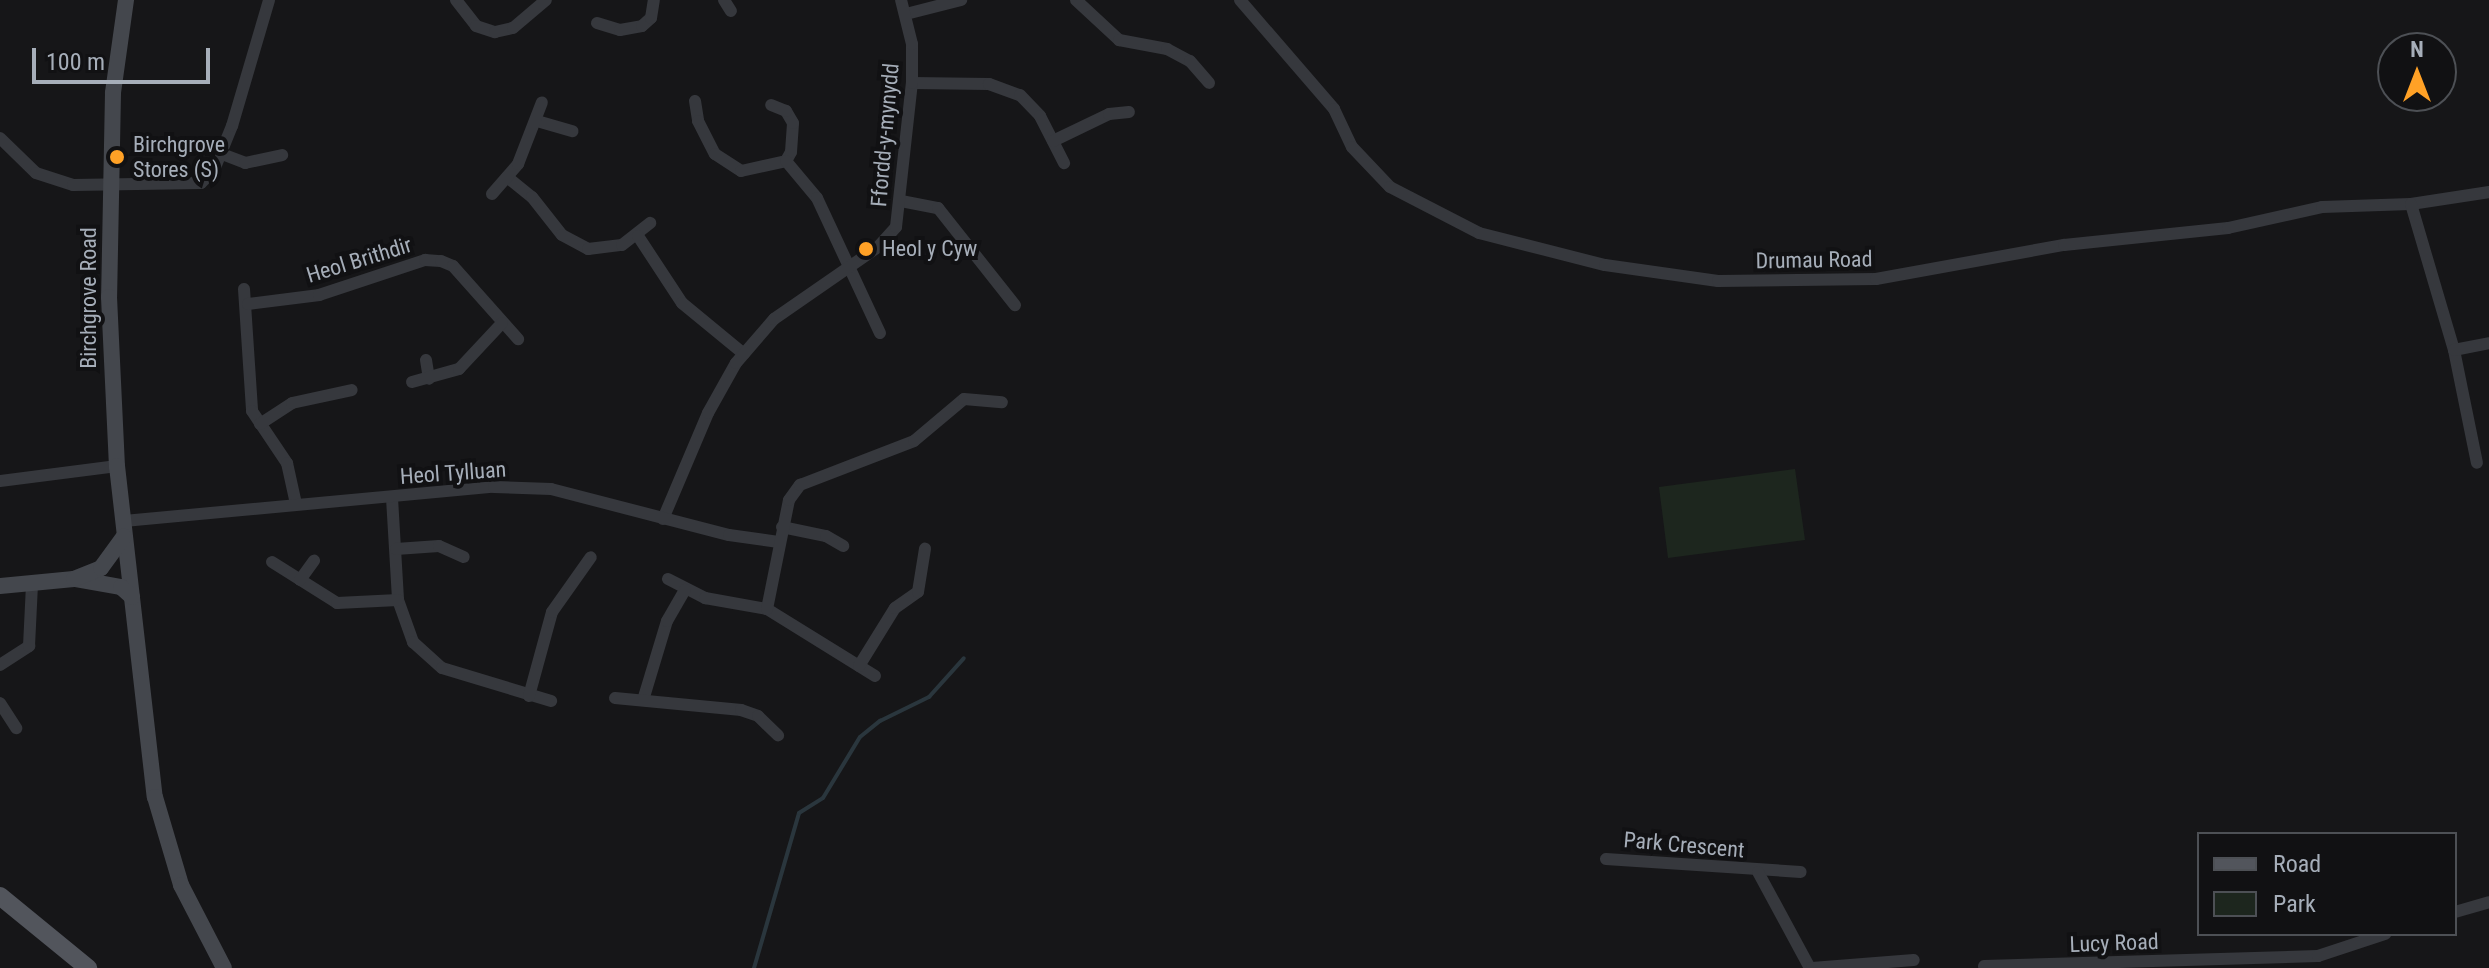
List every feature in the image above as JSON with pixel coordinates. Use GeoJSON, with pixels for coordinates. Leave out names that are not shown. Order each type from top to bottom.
{"type":"FeatureCollection","features":[{"type":"Feature","properties":{"kind":"main road","name":"Birchgrove Road"},"geometry":{"type":"LineString","coordinates":[[126,0],[113,93],[109,297],[117,466],[147,744],[165,840],[181,885],[224,968]]}},
{"type":"Feature","properties":{"kind":"main road"},"geometry":{"type":"LineString","coordinates":[[0,586],[74,579],[101,568],[124,527]]}},
{"type":"Feature","properties":{"kind":"main road"},"geometry":{"type":"LineString","coordinates":[[74,579],[112,585],[132,597]]}},
{"type":"Feature","properties":{"kind":"main road"},"geometry":{"type":"LineString","coordinates":[[0,896],[88,968]]}},
{"type":"Feature","properties":{"kind":"street"},"geometry":{"type":"LineString","coordinates":[[0,138],[10,152],[51,180],[112,187],[201,183],[222,154],[269,0]]}},
{"type":"Feature","properties":{"kind":"street"},"geometry":{"type":"LineString","coordinates":[[456,0],[476,26],[495,32],[513,28],[546,0]]}},
{"type":"Feature","properties":{"kind":"street"},"geometry":{"type":"LineString","coordinates":[[597,23],[620,30],[642,26],[651,18],[654,0]]}},
{"type":"Feature","properties":{"kind":"street","name":"Ffordd-y-mynydd"},"geometry":{"type":"LineString","coordinates":[[663,519],[708,413],[744,354],[774,319],[888,239],[901,201],[912,83],[906,14],[901,0]]}},
{"type":"Feature","properties":{"kind":"street"},"geometry":{"type":"LineString","coordinates":[[906,14],[961,0]]}},
{"type":"Feature","properties":{"kind":"street"},"geometry":{"type":"LineString","coordinates":[[1076,0],[1119,40],[1167,49],[1190,61],[1209,83]]}},
{"type":"Feature","properties":{"kind":"street","name":"Drumau Road"},"geometry":{"type":"LineString","coordinates":[[1240,0],[1334,109],[1352,147],[1390,187],[1479,233],[1605,265],[1718,281],[1876,279],[2064,245],[2228,228],[2322,207],[2411,204],[2489,192]]}},
{"type":"Feature","properties":{"kind":"street"},"geometry":{"type":"LineString","coordinates":[[912,83],[989,84],[1020,95],[1040,116],[1064,163]]}},
{"type":"Feature","properties":{"kind":"street"},"geometry":{"type":"LineString","coordinates":[[695,101],[707,140],[731,166],[741,171],[786,161]]}},
{"type":"Feature","properties":{"kind":"street"},"geometry":{"type":"LineString","coordinates":[[492,194],[507,177],[537,121],[542,102]]}},
{"type":"Feature","properties":{"kind":"street"},"geometry":{"type":"LineString","coordinates":[[771,105],[786,111],[793,123],[786,161]]}},
{"type":"Feature","properties":{"kind":"street"},"geometry":{"type":"LineString","coordinates":[[1053,141],[1109,114],[1129,112]]}},
{"type":"Feature","properties":{"kind":"street"},"geometry":{"type":"LineString","coordinates":[[537,121],[573,131]]}},
{"type":"Feature","properties":{"kind":"street"},"geometry":{"type":"LineString","coordinates":[[222,154],[245,163],[282,155]]}},
{"type":"Feature","properties":{"kind":"street"},"geometry":{"type":"LineString","coordinates":[[786,161],[806,179],[851,266],[862,301],[880,333]]}},
{"type":"Feature","properties":{"kind":"street"},"geometry":{"type":"LineString","coordinates":[[507,177],[574,244],[605,250],[638,236],[650,223]]}},
{"type":"Feature","properties":{"kind":"street"},"geometry":{"type":"LineString","coordinates":[[901,201],[938,208],[1015,305]]}},
{"type":"Feature","properties":{"kind":"street"},"geometry":{"type":"LineString","coordinates":[[2411,204],[2454,350],[2477,463]]}},
{"type":"Feature","properties":{"kind":"street"},"geometry":{"type":"LineString","coordinates":[[638,236],[682,303],[744,354]]}},
{"type":"Feature","properties":{"kind":"street","name":"Heol Brithdir"},"geometry":{"type":"LineString","coordinates":[[248,304],[319,295],[425,260],[441,261],[453,266],[518,339]]}},
{"type":"Feature","properties":{"kind":"street"},"geometry":{"type":"LineString","coordinates":[[244,289],[248,304],[249,394],[260,424],[291,472],[296,504]]}},
{"type":"Feature","properties":{"kind":"street"},"geometry":{"type":"LineString","coordinates":[[412,382],[459,369],[502,323]]}},
{"type":"Feature","properties":{"kind":"street"},"geometry":{"type":"LineString","coordinates":[[2454,350],[2489,343]]}},
{"type":"Feature","properties":{"kind":"street"},"geometry":{"type":"LineString","coordinates":[[426,360],[429,379]]}},
{"type":"Feature","properties":{"kind":"street"},"geometry":{"type":"LineString","coordinates":[[260,424],[292,403],[352,390]]}},
{"type":"Feature","properties":{"kind":"street"},"geometry":{"type":"LineString","coordinates":[[767,609],[789,500],[800,485],[901,447],[964,399],[1002,402]]}},
{"type":"Feature","properties":{"kind":"street"},"geometry":{"type":"LineString","coordinates":[[0,481],[117,466]]}},
{"type":"Feature","properties":{"kind":"street","name":"Heol Tylluan"},"geometry":{"type":"LineString","coordinates":[[124,527],[296,504],[494,487],[551,489],[663,519],[779,542]]}},
{"type":"Feature","properties":{"kind":"street"},"geometry":{"type":"LineString","coordinates":[[392,498],[398,600],[413,642],[442,668],[551,701]]}},
{"type":"Feature","properties":{"kind":"street"},"geometry":{"type":"LineString","coordinates":[[782,527],[826,536],[843,546]]}},
{"type":"Feature","properties":{"kind":"street"},"geometry":{"type":"LineString","coordinates":[[396,549],[439,546],[464,557]]}},
{"type":"Feature","properties":{"kind":"street"},"geometry":{"type":"LineString","coordinates":[[859,666],[895,608],[918,592],[925,549]]}},
{"type":"Feature","properties":{"kind":"street"},"geometry":{"type":"LineString","coordinates":[[529,696],[552,612],[591,557]]}},
{"type":"Feature","properties":{"kind":"street"},"geometry":{"type":"LineString","coordinates":[[300,580],[314,561]]}},
{"type":"Feature","properties":{"kind":"street"},"geometry":{"type":"LineString","coordinates":[[272,562],[337,603],[398,600]]}},
{"type":"Feature","properties":{"kind":"street"},"geometry":{"type":"LineString","coordinates":[[668,579],[685,590],[767,609],[875,676]]}},
{"type":"Feature","properties":{"kind":"street"},"geometry":{"type":"LineString","coordinates":[[0,665],[29,646],[32,584]]}},
{"type":"Feature","properties":{"kind":"street"},"geometry":{"type":"LineString","coordinates":[[644,697],[667,621],[685,590]]}},
{"type":"Feature","properties":{"kind":"street"},"geometry":{"type":"LineString","coordinates":[[615,698],[644,697],[741,710],[758,716],[778,735]]}},
{"type":"Feature","properties":{"kind":"street"},"geometry":{"type":"LineString","coordinates":[[0,703],[16,728]]}},
{"type":"Feature","properties":{"kind":"street","name":"Park Crescent"},"geometry":{"type":"LineString","coordinates":[[1606,859],[1758,872],[1801,872]]}},
{"type":"Feature","properties":{"kind":"street","name":"Park Crescent"},"geometry":{"type":"LineString","coordinates":[[1758,872],[1811,968]]}},
{"type":"Feature","properties":{"kind":"street"},"geometry":{"type":"LineString","coordinates":[[2457,911],[2489,902]]}},
{"type":"Feature","properties":{"kind":"street","name":"Lucy Road"},"geometry":{"type":"LineString","coordinates":[[1984,966],[2318,956],[2379,936]]}},
{"type":"Feature","properties":{"kind":"street"},"geometry":{"type":"LineString","coordinates":[[1811,968],[1914,960]]}},
{"type":"Feature","properties":{"kind":"green space"},"geometry":{"type":"Polygon","coordinates":[[[1795,469],[1805,540],[1668,558],[1659,487],[1795,469]]]}},
{"type":"Feature","properties":{"kind":"waterway"},"geometry":{"type":"LineString","coordinates":[[754,968],[799,813],[823,798],[860,737],[880,721],[929,697],[964,658]]}},
{"type":"Feature","properties":{"kind":"place","name":"Birchgrove Stores (S)"},"geometry":{"type":"Point","coordinates":[117,157]}},
{"type":"Feature","properties":{"kind":"place","name":"Heol y Cyw"},"geometry":{"type":"Point","coordinates":[866,249]}}]}
